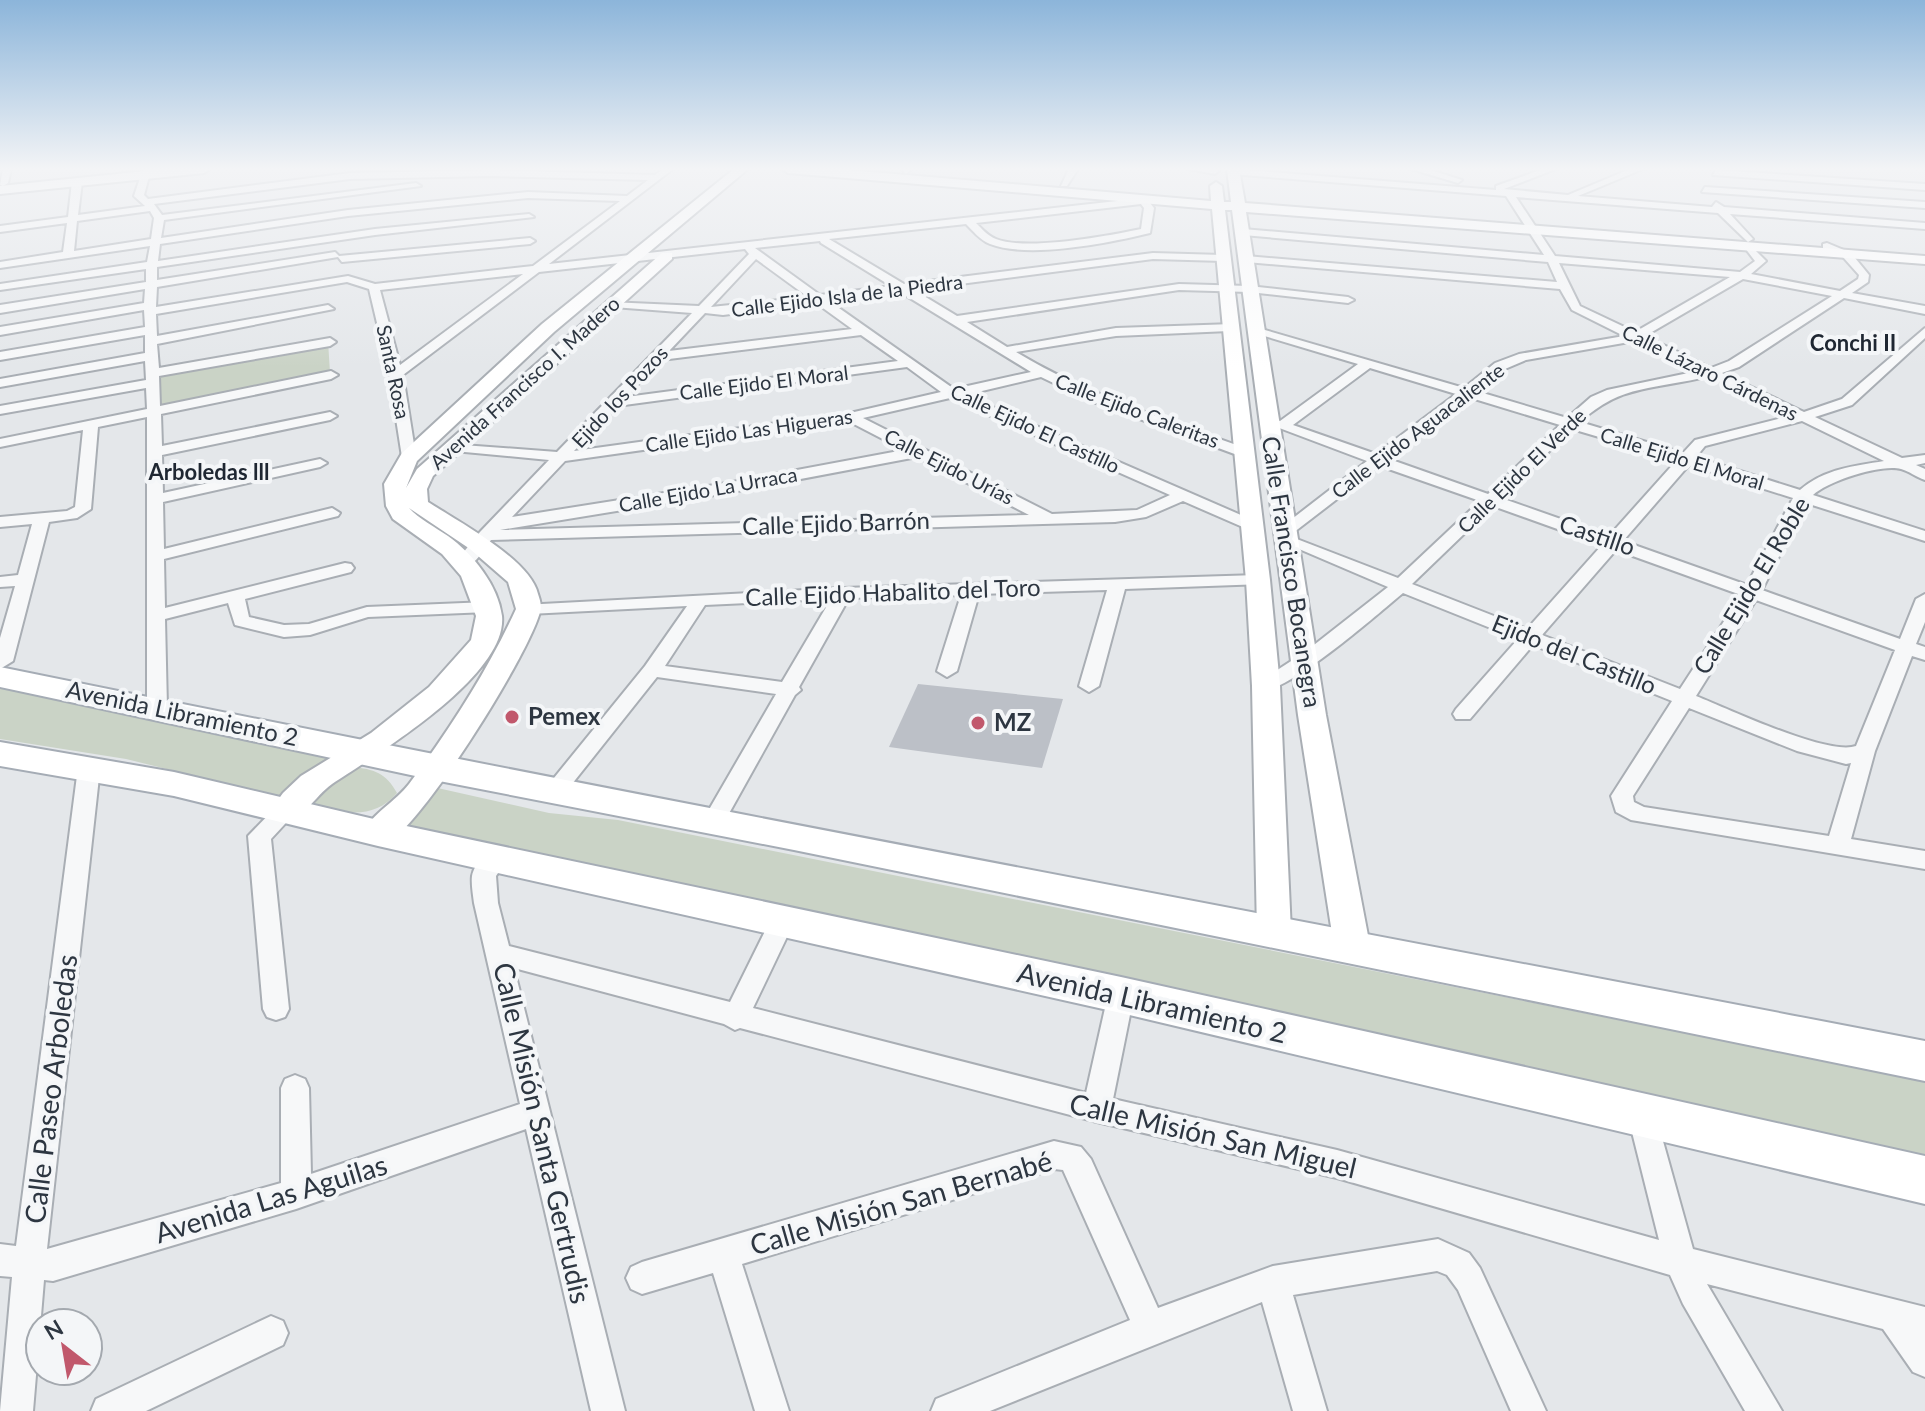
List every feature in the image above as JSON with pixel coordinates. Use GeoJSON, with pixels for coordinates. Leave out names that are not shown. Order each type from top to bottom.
{"type":"FeatureCollection","features":[{"type":"Feature","properties":{"kind":"main road","name":"Avenida Libramiento 2"},"geometry":{"type":"LineString","coordinates":[[0,677],[434,768],[714,820],[1925,1061]]}},
{"type":"Feature","properties":{"kind":"main road","name":"Avenida Libramiento 2"},"geometry":{"type":"LineString","coordinates":[[0,754],[89,768],[783,920],[1925,1180]]}},
{"type":"Feature","properties":{"kind":"street"},"geometry":{"type":"LineString","coordinates":[[68,255],[71,235]]}},
{"type":"Feature","properties":{"kind":"street"},"geometry":{"type":"LineString","coordinates":[[154,235],[151,342],[157,708]]}},
{"type":"Feature","properties":{"kind":"street"},"geometry":{"type":"LineString","coordinates":[[0,265],[199,235]]}},
{"type":"Feature","properties":{"kind":"street"},"geometry":{"type":"LineString","coordinates":[[0,287],[360,235]]}},
{"type":"Feature","properties":{"kind":"street"},"geometry":{"type":"LineString","coordinates":[[530,235],[537,267]]}},
{"type":"Feature","properties":{"kind":"street"},"geometry":{"type":"LineString","coordinates":[[396,374],[582,235]]}},
{"type":"Feature","properties":{"kind":"street","name":"Avenida Francisco I. Madero"},"geometry":{"type":"LineString","coordinates":[[488,607],[464,563],[401,514],[394,504],[395,479],[409,457],[548,328],[664,235]]}},
{"type":"Feature","properties":{"kind":"street","name":"Avenida Francisco I. Madero"},"geometry":{"type":"LineString","coordinates":[[529,609],[525,589],[487,534],[418,505],[416,486],[424,473],[668,255],[686,235]]}},
{"type":"Feature","properties":{"kind":"street"},"geometry":{"type":"LineString","coordinates":[[0,331],[348,279],[374,287],[537,267],[863,235]]}},
{"type":"Feature","properties":{"kind":"street"},"geometry":{"type":"LineString","coordinates":[[982,235],[1005,246],[1116,235]]}},
{"type":"Feature","properties":{"kind":"street","name":"Calle Francisco Bocanegra"},"geometry":{"type":"LineString","coordinates":[[1232,235],[1237,288],[1229,327],[1245,453],[1266,686],[1274,932]]}},
{"type":"Feature","properties":{"kind":"street","name":"Calle Francisco Bocanegra"},"geometry":{"type":"LineString","coordinates":[[1234,258],[1242,235]]}},
{"type":"Feature","properties":{"kind":"street"},"geometry":{"type":"LineString","coordinates":[[1278,235],[1739,275],[1925,310]]}},
{"type":"Feature","properties":{"kind":"street","name":"Calle Lázaro Cárdenas"},"geometry":{"type":"LineString","coordinates":[[1533,235],[1549,257],[1561,286],[1576,308],[1633,338],[1925,475]]}},
{"type":"Feature","properties":{"kind":"street"},"geometry":{"type":"LineString","coordinates":[[1636,235],[1925,260]]}},
{"type":"Feature","properties":{"kind":"street"},"geometry":{"type":"LineString","coordinates":[[1739,275],[1761,261],[1741,235]]}},
{"type":"Feature","properties":{"kind":"street"},"geometry":{"type":"LineString","coordinates":[[668,255],[752,251],[852,236]]}},
{"type":"Feature","properties":{"kind":"street"},"geometry":{"type":"LineString","coordinates":[[340,237],[338,257],[348,279]]}},
{"type":"Feature","properties":{"kind":"street"},"geometry":{"type":"LineString","coordinates":[[0,309],[338,257],[530,241]]}},
{"type":"Feature","properties":{"kind":"street","name":"Calle Ejido Caleritas"},"geometry":{"type":"LineString","coordinates":[[825,241],[1042,373],[1096,398],[1245,453]]}},
{"type":"Feature","properties":{"kind":"street"},"geometry":{"type":"LineString","coordinates":[[1749,244],[1925,253]]}},
{"type":"Feature","properties":{"kind":"street"},"geometry":{"type":"LineString","coordinates":[[1827,246],[1847,255]]}},
{"type":"Feature","properties":{"kind":"street","name":"Calle Ejido El Castillo"},"geometry":{"type":"LineString","coordinates":[[752,251],[954,395],[1251,525]]}},
{"type":"Feature","properties":{"kind":"street","name":"Ejido los Pozos"},"geometry":{"type":"LineString","coordinates":[[464,563],[487,534],[660,356],[752,251]]}},
{"type":"Feature","properties":{"kind":"street","name":"Calle Ejido El Verde"},"geometry":{"type":"LineString","coordinates":[[1266,686],[1306,662],[1403,584],[1568,424],[1606,395],[1710,374],[1734,364],[1864,280],[1864,275],[1847,255]]}},
{"type":"Feature","properties":{"kind":"street","name":"Calle Ejido Isla de la Piedra"},"geometry":{"type":"LineString","coordinates":[[613,304],[723,311],[1153,256],[1234,258],[1561,286]]}},
{"type":"Feature","properties":{"kind":"street","name":"Calle Ejido Aguacaliente"},"geometry":{"type":"LineString","coordinates":[[1285,536],[1500,366],[1523,357],[1633,338],[1739,275]]}},
{"type":"Feature","properties":{"kind":"street","name":"Santa Rosa"},"geometry":{"type":"LineString","coordinates":[[374,287],[396,374],[409,457]]}},
{"type":"Feature","properties":{"kind":"street"},"geometry":{"type":"LineString","coordinates":[[957,320],[1166,288],[1237,288],[1348,300]]}},
{"type":"Feature","properties":{"kind":"street","name":"Calle Francisco Bocanegra"},"geometry":{"type":"LineString","coordinates":[[1237,288],[1255,329],[1275,424],[1285,536],[1352,946]]}},
{"type":"Feature","properties":{"kind":"street"},"geometry":{"type":"LineString","coordinates":[[0,383],[151,342],[328,309]]}},
{"type":"Feature","properties":{"kind":"street"},"geometry":{"type":"LineString","coordinates":[[1005,351],[1047,341],[1119,332],[1229,327]]}},
{"type":"Feature","properties":{"kind":"street","name":"Calle Ejido El Moral"},"geometry":{"type":"LineString","coordinates":[[1255,329],[1684,458],[1925,536]]}},
{"type":"Feature","properties":{"kind":"street"},"geometry":{"type":"LineString","coordinates":[[660,356],[862,331]]}},
{"type":"Feature","properties":{"kind":"street"},"geometry":{"type":"LineString","coordinates":[[1463,714],[1700,443],[1847,402],[1925,332]]}},
{"type":"Feature","properties":{"kind":"street"},"geometry":{"type":"LineString","coordinates":[[0,356],[151,342]]}},
{"type":"Feature","properties":{"kind":"street"},"geometry":{"type":"LineString","coordinates":[[0,410],[330,342]]}},
{"type":"Feature","properties":{"kind":"street","name":"Calle Ejido El Moral"},"geometry":{"type":"LineString","coordinates":[[616,402],[911,363]]}},
{"type":"Feature","properties":{"kind":"street"},"geometry":{"type":"LineString","coordinates":[[1275,424],[1368,363]]}},
{"type":"Feature","properties":{"kind":"street","name":"Calle Ejido Las Higueras"},"geometry":{"type":"LineString","coordinates":[[454,447],[564,457],[850,417],[1042,373]]}},
{"type":"Feature","properties":{"kind":"street"},"geometry":{"type":"LineString","coordinates":[[0,443],[331,375]]}},
{"type":"Feature","properties":{"kind":"street"},"geometry":{"type":"LineString","coordinates":[[155,452],[330,416]]}},
{"type":"Feature","properties":{"kind":"street","name":"Calle Ejido Urías"},"geometry":{"type":"LineString","coordinates":[[850,417],[1048,518]]}},
{"type":"Feature","properties":{"kind":"street","name":"Castillo"},"geometry":{"type":"LineString","coordinates":[[1275,424],[1925,654]]}},
{"type":"Feature","properties":{"kind":"street"},"geometry":{"type":"LineString","coordinates":[[0,522],[65,516],[83,509],[86,505],[91,425]]}},
{"type":"Feature","properties":{"kind":"street","name":"Calle Ejido La Urraca"},"geometry":{"type":"LineString","coordinates":[[487,534],[919,452]]}},
{"type":"Feature","properties":{"kind":"street","name":"Calle Ejido El Roble"},"geometry":{"type":"LineString","coordinates":[[1838,846],[1639,814],[1624,806],[1622,796],[1657,746],[1683,699],[1752,592],[1801,498],[1816,484],[1841,473],[1925,459]]}},
{"type":"Feature","properties":{"kind":"street"},"geometry":{"type":"LineString","coordinates":[[153,500],[320,463]]}},
{"type":"Feature","properties":{"kind":"street","name":"Calle Ejido Barrón"},"geometry":{"type":"LineString","coordinates":[[487,534],[1140,514],[1182,496]]}},
{"type":"Feature","properties":{"kind":"street"},"geometry":{"type":"LineString","coordinates":[[154,556],[332,513]]}},
{"type":"Feature","properties":{"kind":"street"},"geometry":{"type":"LineString","coordinates":[[0,663],[42,518]]}},
{"type":"Feature","properties":{"kind":"street","name":"Ejido del Castillo"},"geometry":{"type":"LineString","coordinates":[[1285,536],[1683,699],[1834,756],[1846,757],[1865,751]]}},
{"type":"Feature","properties":{"kind":"street"},"geometry":{"type":"LineString","coordinates":[[156,616],[345,568]]}},
{"type":"Feature","properties":{"kind":"street"},"geometry":{"type":"LineString","coordinates":[[0,582],[26,580]]}},
{"type":"Feature","properties":{"kind":"street","name":"Calle Ejido Habalito del Toro"},"geometry":{"type":"LineString","coordinates":[[529,609],[843,593],[1258,580]]}},
{"type":"Feature","properties":{"kind":"street"},"geometry":{"type":"LineString","coordinates":[[1089,686],[1117,586]]}},
{"type":"Feature","properties":{"kind":"street"},"geometry":{"type":"LineString","coordinates":[[947,671],[972,589]]}},
{"type":"Feature","properties":{"kind":"street"},"geometry":{"type":"LineString","coordinates":[[714,820],[791,690],[843,593]]}},
{"type":"Feature","properties":{"kind":"street"},"geometry":{"type":"LineString","coordinates":[[236,596],[241,621],[284,631],[310,629],[367,612],[488,607],[486,636],[460,672],[411,718],[363,752]]}},
{"type":"Feature","properties":{"kind":"street"},"geometry":{"type":"LineString","coordinates":[[1925,599],[1865,751],[1838,846],[1925,860]]}},
{"type":"Feature","properties":{"kind":"street"},"geometry":{"type":"LineString","coordinates":[[556,789],[652,670],[700,600]]}},
{"type":"Feature","properties":{"kind":"street"},"geometry":{"type":"LineString","coordinates":[[378,833],[418,794],[509,654],[529,609]]}},
{"type":"Feature","properties":{"kind":"street"},"geometry":{"type":"LineString","coordinates":[[652,670],[791,690]]}},
{"type":"Feature","properties":{"kind":"street","name":"Avenida Libramiento 2"},"geometry":{"type":"LineString","coordinates":[[285,812],[315,778],[363,752]]}},
{"type":"Feature","properties":{"kind":"street","name":"Calle Paseo Arboledas"},"geometry":{"type":"LineString","coordinates":[[16,1411],[14,1262],[52,1093],[89,768]]}},
{"type":"Feature","properties":{"kind":"street"},"geometry":{"type":"LineString","coordinates":[[276,1009],[259,836],[285,812]]}},
{"type":"Feature","properties":{"kind":"street","name":"Calle Misión Santa Gertrudis"},"geometry":{"type":"LineString","coordinates":[[497,857],[484,875],[486,903],[608,1411]]}},
{"type":"Feature","properties":{"kind":"street"},"geometry":{"type":"LineString","coordinates":[[735,1018],[783,920]]}},
{"type":"Feature","properties":{"kind":"street","name":"Calle Misión San Miguel"},"geometry":{"type":"LineString","coordinates":[[500,954],[735,1018],[1097,1109],[1337,1164],[1631,1249],[1925,1323]]}},
{"type":"Feature","properties":{"kind":"street"},"geometry":{"type":"LineString","coordinates":[[1097,1109],[1121,995]]}},
{"type":"Feature","properties":{"kind":"street"},"geometry":{"type":"LineString","coordinates":[[295,1088],[296,1194]]}},
{"type":"Feature","properties":{"kind":"street","name":"Avenida Las Aguilas"},"geometry":{"type":"LineString","coordinates":[[14,1262],[53,1265],[296,1194],[538,1111]]}},
{"type":"Feature","properties":{"kind":"street"},"geometry":{"type":"LineString","coordinates":[[1642,1116],[1680,1260],[1694,1293],[1765,1411]]}},
{"type":"Feature","properties":{"kind":"street","name":"Calle Misión San Bernabé"},"geometry":{"type":"LineString","coordinates":[[642,1278],[1054,1155],[1071,1157],[1080,1169],[1150,1328]]}},
{"type":"Feature","properties":{"kind":"street"},"geometry":{"type":"LineString","coordinates":[[723,1255],[772,1411]]}},
{"type":"Feature","properties":{"kind":"street"},"geometry":{"type":"LineString","coordinates":[[948,1411],[1150,1328],[1273,1282],[1438,1255],[1458,1264],[1469,1279],[1529,1411]]}},
{"type":"Feature","properties":{"kind":"street"},"geometry":{"type":"LineString","coordinates":[[1273,1282],[1310,1411]]}},
{"type":"Feature","properties":{"kind":"street"},"geometry":{"type":"LineString","coordinates":[[1893,1315],[1925,1360]]}},
{"type":"Feature","properties":{"kind":"street"},"geometry":{"type":"LineString","coordinates":[[108,1411],[271,1333]]}},
{"type":"Feature","properties":{"kind":"shaded area"},"geometry":{"type":"Polygon","coordinates":[[[328,341],[330,373],[153,408],[153,370],[328,341]]]}},
{"type":"Feature","properties":{"kind":"shaded area"},"geometry":{"type":"Polygon","coordinates":[[[0,685],[343,758],[285,798],[126,759],[0,739],[0,685]]]}},
{"type":"Feature","properties":{"kind":"shaded area"},"geometry":{"type":"Polygon","coordinates":[[[352,767],[379,773],[397,793],[369,811],[337,811],[315,804],[312,791],[352,767]]]}},
{"type":"Feature","properties":{"kind":"shaded area"},"geometry":{"type":"Polygon","coordinates":[[[433,787],[549,813],[618,820],[1925,1081],[1925,1166],[653,886],[401,825],[433,787]]]}},
{"type":"Feature","properties":{"kind":"building","name":"MZ"},"geometry":{"type":"Polygon","coordinates":[[[918,684],[1063,699],[1042,768],[889,747],[918,684]]]}},
{"type":"Feature","properties":{"kind":"place","name":"Pemex"},"geometry":{"type":"Point","coordinates":[512,717]}},
{"type":"Feature","properties":{"kind":"place","name":"MZ"},"geometry":{"type":"Point","coordinates":[978,723]}},
{"type":"Feature","properties":{"kind":"district","name":"Conchi II"},"geometry":{"type":"Point","coordinates":[1853,343]}},
{"type":"Feature","properties":{"kind":"district","name":"Arboledas lll"},"geometry":{"type":"Point","coordinates":[209,472]}}]}
